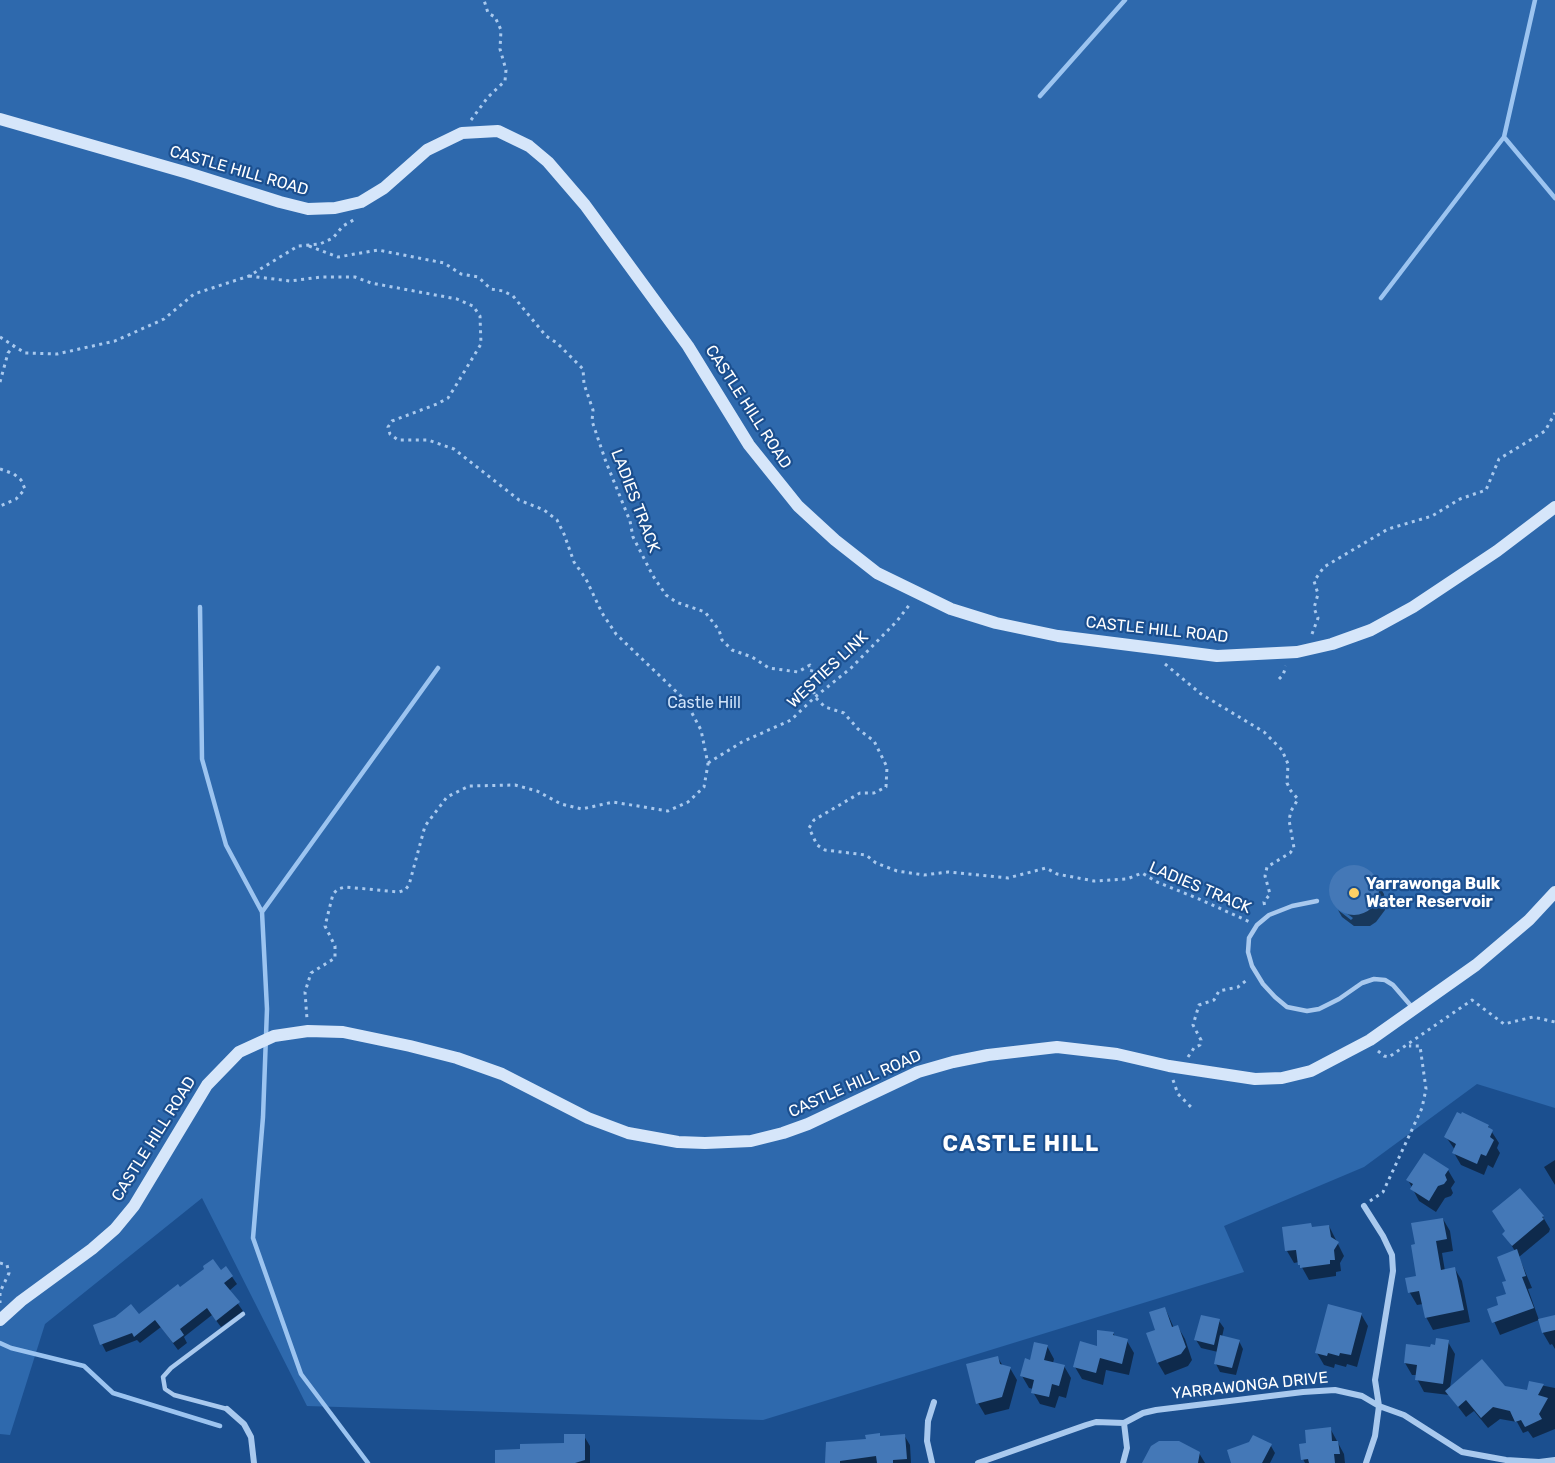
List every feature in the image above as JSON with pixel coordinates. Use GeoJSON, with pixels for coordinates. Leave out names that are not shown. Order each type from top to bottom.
{"type":"FeatureCollection","features":[{"type":"Feature","properties":{"kind":"main road","name":"CASTLE HILL ROAD"},"geometry":{"type":"LineString","coordinates":[[0,119],[308,209],[335,208],[361,202],[384,188],[427,150],[462,132],[498,131],[529,146],[548,162],[585,205],[674,326],[715,387],[749,445],[798,506],[877,573],[951,609],[996,623],[1058,636],[1217,656],[1297,652],[1332,644],[1371,630],[1413,607],[1497,551],[1555,507]]}},
{"type":"Feature","properties":{"kind":"main road","name":"CASTLE HILL ROAD"},"geometry":{"type":"LineString","coordinates":[[2,1318],[115,1229],[134,1206],[207,1085],[239,1052],[274,1036],[308,1031],[343,1032],[457,1058],[502,1074],[588,1118],[628,1133],[651,1138],[705,1143],[751,1140],[783,1133],[808,1124],[918,1071],[988,1055],[1057,1047],[1117,1054],[1175,1067],[1255,1079],[1282,1078],[1311,1071],[1370,1040],[1504,944],[1555,892]]}},
{"type":"Feature","properties":{"kind":"street"},"geometry":{"type":"LineString","coordinates":[[1364,1206],[1383,1236],[1392,1256],[1392,1287],[1375,1380],[1379,1406],[1375,1436],[1366,1463]]}},
{"type":"Feature","properties":{"kind":"street","name":"YARRAWONGA DRIVE"},"geometry":{"type":"LineString","coordinates":[[978,1463],[1096,1422],[1124,1423],[1143,1413],[1156,1410],[1335,1390],[1362,1396],[1379,1406],[1404,1415],[1462,1452],[1506,1460],[1539,1462],[1555,1460]]}},
{"type":"Feature","properties":{"kind":"street"},"geometry":{"type":"LineString","coordinates":[[932,1463],[927,1442],[928,1421],[934,1402]]}},
{"type":"Feature","properties":{"kind":"street"},"geometry":{"type":"LineString","coordinates":[[227,1409],[244,1424],[251,1437],[254,1463]]}},
{"type":"Feature","properties":{"kind":"street"},"geometry":{"type":"LineString","coordinates":[[1124,1423],[1127,1448],[1124,1463]]}},
{"type":"Feature","properties":{"kind":"lane"},"geometry":{"type":"LineString","coordinates":[[1317,901],[1292,906],[1269,915],[1257,925],[1249,938],[1248,952],[1252,966],[1263,984],[1287,1007],[1307,1011],[1319,1009],[1339,999],[1362,983],[1374,979],[1384,980],[1393,985],[1414,1010]]}},
{"type":"Feature","properties":{"kind":"lane"},"geometry":{"type":"LineString","coordinates":[[227,1409],[174,1395],[165,1389],[163,1377],[171,1368],[243,1314]]}},
{"type":"Feature","properties":{"kind":"path"},"geometry":{"type":"LineString","coordinates":[[462,132],[488,97],[505,81],[506,70],[500,49],[501,30],[495,17],[488,13],[484,0]]}},
{"type":"Feature","properties":{"kind":"path"},"geometry":{"type":"LineString","coordinates":[[0,337],[25,353],[57,354],[115,341],[164,319],[194,294],[249,276],[298,246],[320,244],[333,238],[343,226],[363,214]]}},
{"type":"Feature","properties":{"kind":"path","name":"LADIES TRACK"},"geometry":{"type":"LineString","coordinates":[[309,246],[338,257],[378,250],[444,263],[460,274],[478,277],[491,289],[513,296],[546,336],[557,343],[583,369],[584,384],[593,410],[592,421],[630,521],[633,537],[642,557],[666,595],[676,602],[705,612],[719,630],[722,640],[732,650],[752,657],[769,668],[798,672],[810,665],[812,669],[810,677],[815,696],[825,707],[844,713],[858,729],[874,741],[887,767],[886,787],[874,793],[860,794],[814,820],[809,828],[817,845],[825,850],[866,855],[876,863],[897,871],[924,875],[948,872],[1008,878],[1046,868],[1057,874],[1094,881],[1127,879],[1142,873],[1157,882],[1257,925]]}},
{"type":"Feature","properties":{"kind":"path"},"geometry":{"type":"LineString","coordinates":[[249,276],[290,281],[321,277],[354,277],[371,283],[457,299],[473,306],[480,316],[481,344],[456,387],[448,398],[437,404],[392,421],[388,427],[390,434],[398,440],[428,440],[454,449],[519,500],[544,510],[557,520],[574,562],[616,634],[685,700],[701,730],[708,764],[704,787],[688,802],[668,811],[614,802],[582,809],[561,804],[537,791],[515,785],[468,786],[447,797],[425,826],[409,885],[405,890],[399,892],[345,888],[338,889],[333,894],[325,926],[335,946],[335,958],[311,973],[305,992],[308,1031]]}},
{"type":"Feature","properties":{"kind":"path"},"geometry":{"type":"LineString","coordinates":[[0,382],[8,353],[14,346]]}},
{"type":"Feature","properties":{"kind":"path"},"geometry":{"type":"LineString","coordinates":[[1297,652],[1314,632],[1318,618],[1314,608],[1318,594],[1314,581],[1324,567],[1388,529],[1432,516],[1460,499],[1486,490],[1499,459],[1545,431],[1555,413]]}},
{"type":"Feature","properties":{"kind":"path"},"geometry":{"type":"LineString","coordinates":[[0,469],[14,474],[21,480],[25,489],[16,499],[0,506]]}},
{"type":"Feature","properties":{"kind":"path","name":"WESTIES LINK"},"geometry":{"type":"LineString","coordinates":[[708,764],[742,742],[791,720],[815,696],[851,668],[897,621],[918,593]]}},
{"type":"Feature","properties":{"kind":"path"},"geometry":{"type":"LineString","coordinates":[[1150,647],[1170,670],[1201,694],[1264,732],[1282,750],[1288,764],[1287,783],[1298,799],[1289,820],[1294,848],[1268,867],[1265,876],[1269,894],[1264,902],[1265,911],[1269,915]]}},
{"type":"Feature","properties":{"kind":"path"},"geometry":{"type":"LineString","coordinates":[[1193,1109],[1178,1094],[1175,1067],[1200,1045],[1201,1040],[1193,1025],[1198,1005],[1214,999],[1219,991],[1243,984],[1250,975],[1252,966]]}},
{"type":"Feature","properties":{"kind":"path"},"geometry":{"type":"LineString","coordinates":[[1389,1057],[1472,1000],[1504,1024],[1533,1017],[1555,1022]]}},
{"type":"Feature","properties":{"kind":"path"},"geometry":{"type":"LineString","coordinates":[[1364,1206],[1383,1192],[1422,1108],[1426,1089],[1420,1046],[1407,1045]]}},
{"type":"Feature","properties":{"kind":"path"},"geometry":{"type":"LineString","coordinates":[[0,1263],[7,1265],[9,1273],[0,1292],[2,1318]]}},
{"type":"Feature","properties":{"kind":"green space","name":"Castle Hill"},"geometry":{"type":"Polygon","coordinates":[[[0,0],[1555,0],[1555,1108],[1477,1084],[1364,1167],[1224,1226],[1244,1272],[763,1420],[307,1406],[202,1198],[45,1324],[10,1435],[0,1434],[0,0]]]}},
{"type":"Feature","properties":{"kind":"building","name":"Yarrawonga Bulk Water Reservoir"},"geometry":{"type":"Polygon","coordinates":[[[1349,865],[1359,865],[1372,872],[1379,885],[1379,895],[1372,908],[1359,915],[1349,915],[1340,911],[1333,904],[1329,895],[1329,885],[1333,876],[1340,869],[1349,865]]]}},
{"type":"Feature","properties":{"kind":"building"},"geometry":{"type":"Polygon","coordinates":[[[1457,1112],[1461,1114],[1462,1112],[1489,1125],[1488,1127],[1493,1130],[1490,1137],[1494,1140],[1486,1156],[1481,1154],[1477,1164],[1452,1153],[1456,1144],[1444,1137],[1457,1112]]]}},
{"type":"Feature","properties":{"kind":"building"},"geometry":{"type":"Polygon","coordinates":[[[1424,1153],[1449,1169],[1445,1175],[1447,1180],[1438,1186],[1429,1201],[1410,1189],[1413,1184],[1406,1180],[1424,1153]]]}},
{"type":"Feature","properties":{"kind":"building"},"geometry":{"type":"Polygon","coordinates":[[[1520,1188],[1544,1216],[1542,1217],[1544,1219],[1512,1246],[1502,1234],[1505,1231],[1492,1211],[1520,1188]]]}},
{"type":"Feature","properties":{"kind":"building"},"geometry":{"type":"Polygon","coordinates":[[[1443,1218],[1447,1239],[1436,1241],[1441,1270],[1455,1267],[1464,1310],[1425,1318],[1419,1291],[1408,1293],[1405,1278],[1416,1276],[1411,1245],[1415,1244],[1411,1223],[1443,1218]]]}},
{"type":"Feature","properties":{"kind":"building"},"geometry":{"type":"Polygon","coordinates":[[[1311,1223],[1312,1227],[1329,1225],[1331,1237],[1339,1242],[1334,1250],[1335,1260],[1330,1260],[1330,1264],[1300,1268],[1296,1250],[1285,1251],[1282,1227],[1311,1223]]]}},
{"type":"Feature","properties":{"kind":"building"},"geometry":{"type":"Polygon","coordinates":[[[1517,1249],[1526,1276],[1522,1277],[1534,1308],[1492,1323],[1487,1309],[1498,1305],[1496,1297],[1506,1294],[1502,1282],[1506,1281],[1497,1257],[1517,1249]]]}},
{"type":"Feature","properties":{"kind":"building"},"geometry":{"type":"Polygon","coordinates":[[[213,1259],[221,1270],[226,1266],[233,1276],[224,1283],[240,1302],[216,1321],[207,1308],[180,1329],[184,1335],[173,1343],[155,1320],[134,1337],[132,1333],[100,1345],[93,1325],[115,1317],[131,1304],[139,1314],[178,1284],[180,1287],[204,1269],[203,1266],[213,1259]]]}},
{"type":"Feature","properties":{"kind":"building"},"geometry":{"type":"Polygon","coordinates":[[[1328,1304],[1362,1313],[1351,1355],[1340,1353],[1339,1356],[1328,1353],[1327,1356],[1315,1353],[1328,1304]]]}},
{"type":"Feature","properties":{"kind":"building"},"geometry":{"type":"Polygon","coordinates":[[[1165,1307],[1172,1327],[1178,1325],[1186,1347],[1181,1354],[1157,1363],[1146,1333],[1155,1330],[1149,1312],[1165,1307]]]}},
{"type":"Feature","properties":{"kind":"building"},"geometry":{"type":"Polygon","coordinates":[[[1201,1315],[1220,1319],[1214,1345],[1194,1340],[1201,1315]]]}},
{"type":"Feature","properties":{"kind":"building"},"geometry":{"type":"Polygon","coordinates":[[[1555,1315],[1555,1330],[1542,1333],[1538,1319],[1555,1315]]]}},
{"type":"Feature","properties":{"kind":"building"},"geometry":{"type":"Polygon","coordinates":[[[1097,1330],[1114,1332],[1113,1335],[1128,1339],[1122,1364],[1100,1358],[1096,1373],[1073,1367],[1080,1341],[1097,1346],[1097,1330]]]}},
{"type":"Feature","properties":{"kind":"building"},"geometry":{"type":"Polygon","coordinates":[[[1220,1335],[1240,1340],[1232,1368],[1214,1364],[1220,1335]]]}},
{"type":"Feature","properties":{"kind":"building"},"geometry":{"type":"Polygon","coordinates":[[[1436,1338],[1449,1340],[1443,1384],[1415,1380],[1417,1365],[1404,1363],[1406,1344],[1430,1347],[1431,1344],[1435,1345],[1436,1338]]]}},
{"type":"Feature","properties":{"kind":"building"},"geometry":{"type":"Polygon","coordinates":[[[1034,1342],[1048,1345],[1044,1360],[1065,1365],[1059,1386],[1052,1384],[1049,1397],[1031,1393],[1034,1380],[1020,1376],[1025,1358],[1030,1360],[1034,1342]]]}},
{"type":"Feature","properties":{"kind":"building"},"geometry":{"type":"Polygon","coordinates":[[[998,1356],[1000,1364],[1011,1367],[1002,1397],[976,1404],[966,1364],[998,1356]]]}},
{"type":"Feature","properties":{"kind":"building"},"geometry":{"type":"Polygon","coordinates":[[[1482,1359],[1505,1386],[1527,1390],[1529,1381],[1544,1384],[1538,1395],[1548,1398],[1539,1414],[1542,1419],[1525,1427],[1521,1420],[1515,1422],[1510,1411],[1493,1407],[1481,1418],[1466,1400],[1458,1407],[1445,1391],[1482,1359]]]}},
{"type":"Feature","properties":{"kind":"building"},"geometry":{"type":"Polygon","coordinates":[[[1331,1427],[1332,1441],[1338,1441],[1340,1454],[1334,1454],[1335,1463],[1309,1463],[1308,1459],[1301,1460],[1299,1444],[1306,1443],[1305,1430],[1331,1427]]]}},
{"type":"Feature","properties":{"kind":"building"},"geometry":{"type":"Polygon","coordinates":[[[880,1433],[880,1436],[905,1434],[907,1459],[893,1460],[893,1463],[877,1463],[876,1456],[840,1461],[840,1463],[825,1463],[826,1442],[866,1439],[865,1435],[880,1433]]]}},
{"type":"Feature","properties":{"kind":"building"},"geometry":{"type":"Polygon","coordinates":[[[564,1434],[585,1434],[585,1460],[575,1463],[495,1463],[495,1450],[520,1449],[520,1444],[564,1443],[564,1434]]]}},
{"type":"Feature","properties":{"kind":"building"},"geometry":{"type":"Polygon","coordinates":[[[1253,1435],[1272,1444],[1262,1463],[1231,1463],[1227,1450],[1249,1442],[1253,1435]]]}},
{"type":"Feature","properties":{"kind":"building"},"geometry":{"type":"Polygon","coordinates":[[[1159,1441],[1179,1441],[1200,1452],[1198,1463],[1142,1463],[1151,1446],[1159,1441]]]}},
{"type":"Feature","properties":{"kind":"waterway"},"geometry":{"type":"LineString","coordinates":[[1040,96],[1125,0]]}},
{"type":"Feature","properties":{"kind":"waterway"},"geometry":{"type":"LineString","coordinates":[[1535,0],[1504,137],[1555,198]]}},
{"type":"Feature","properties":{"kind":"waterway"},"geometry":{"type":"LineString","coordinates":[[1381,298],[1504,137]]}},
{"type":"Feature","properties":{"kind":"waterway"},"geometry":{"type":"LineString","coordinates":[[200,607],[202,759],[226,845],[262,912],[267,1009],[263,1117],[253,1238],[301,1374],[368,1463]]}},
{"type":"Feature","properties":{"kind":"waterway"},"geometry":{"type":"LineString","coordinates":[[262,912],[438,668]]}},
{"type":"Feature","properties":{"kind":"waterway"},"geometry":{"type":"LineString","coordinates":[[0,1343],[11,1348],[84,1366],[113,1393],[220,1426]]}},
{"type":"Feature","properties":{"kind":"place","name":"Yarrawonga Bulk Water Reservoir"},"geometry":{"type":"Point","coordinates":[1354,893]}},
{"type":"Feature","properties":{"kind":"district","name":"CASTLE HILL"},"geometry":{"type":"Point","coordinates":[1021,1145]}}]}
